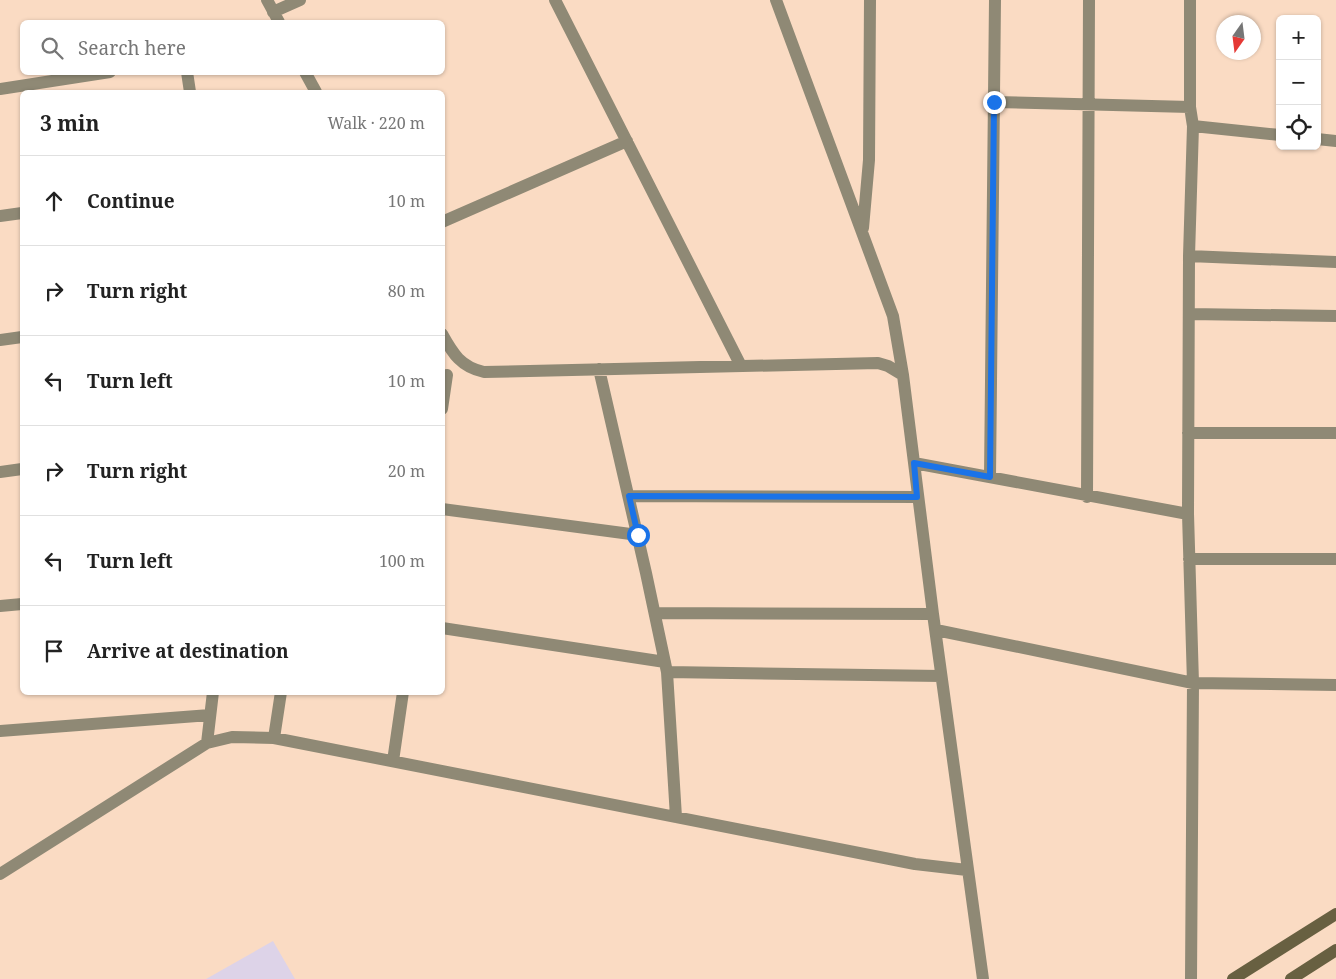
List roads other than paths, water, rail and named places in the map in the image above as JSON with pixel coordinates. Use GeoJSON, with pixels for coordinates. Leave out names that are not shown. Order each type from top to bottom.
{"type":"FeatureCollection","features":[{"type":"Feature","properties":{"kind":"street"},"geometry":{"type":"LineString","coordinates":[[273,11],[300,0]]}},
{"type":"Feature","properties":{"kind":"street"},"geometry":{"type":"LineString","coordinates":[[555,0],[741,366]]}},
{"type":"Feature","properties":{"kind":"street"},"geometry":{"type":"LineString","coordinates":[[776,0],[893,316],[903,375],[917,497],[983,979]]}},
{"type":"Feature","properties":{"kind":"street"},"geometry":{"type":"LineString","coordinates":[[862,233],[869,160],[870,0]]}},
{"type":"Feature","properties":{"kind":"street"},"geometry":{"type":"LineString","coordinates":[[990,477],[994,0]]}},
{"type":"Feature","properties":{"kind":"street"},"geometry":{"type":"LineString","coordinates":[[1087,497],[1089,0]]}},
{"type":"Feature","properties":{"kind":"street"},"geometry":{"type":"LineString","coordinates":[[1190,0],[1190,107],[1193,126],[1189,256],[1188,433],[1188,514],[1193,683],[1191,979]]}},
{"type":"Feature","properties":{"kind":"street"},"geometry":{"type":"LineString","coordinates":[[0,89],[91,75]]}},
{"type":"Feature","properties":{"kind":"street"},"geometry":{"type":"LineString","coordinates":[[187,75],[190,90]]}},
{"type":"Feature","properties":{"kind":"street"},"geometry":{"type":"LineString","coordinates":[[307,75],[315,90]]}},
{"type":"Feature","properties":{"kind":"street"},"geometry":{"type":"LineString","coordinates":[[994,102],[1190,107]]}},
{"type":"Feature","properties":{"kind":"street"},"geometry":{"type":"LineString","coordinates":[[1193,126],[1276,135]]}},
{"type":"Feature","properties":{"kind":"street"},"geometry":{"type":"LineString","coordinates":[[1321,139],[1336,141]]}},
{"type":"Feature","properties":{"kind":"street"},"geometry":{"type":"LineString","coordinates":[[445,221],[627,141]]}},
{"type":"Feature","properties":{"kind":"street"},"geometry":{"type":"LineString","coordinates":[[0,216],[20,213]]}},
{"type":"Feature","properties":{"kind":"street"},"geometry":{"type":"LineString","coordinates":[[1189,256],[1336,262]]}},
{"type":"Feature","properties":{"kind":"street"},"geometry":{"type":"LineString","coordinates":[[1189,314],[1336,316]]}},
{"type":"Feature","properties":{"kind":"street"},"geometry":{"type":"LineString","coordinates":[[0,340],[20,337]]}},
{"type":"Feature","properties":{"kind":"street"},"geometry":{"type":"LineString","coordinates":[[445,340],[452,353],[462,364],[470,369],[484,372],[878,363],[888,366],[903,375]]}},
{"type":"Feature","properties":{"kind":"street"},"geometry":{"type":"LineString","coordinates":[[445,376],[462,364]]}},
{"type":"Feature","properties":{"kind":"street"},"geometry":{"type":"LineString","coordinates":[[599,369],[638,535],[666,667],[676,817]]}},
{"type":"Feature","properties":{"kind":"street"},"geometry":{"type":"LineString","coordinates":[[1188,433],[1336,433]]}},
{"type":"Feature","properties":{"kind":"street"},"geometry":{"type":"LineString","coordinates":[[914,463],[1087,497],[1188,514]]}},
{"type":"Feature","properties":{"kind":"street"},"geometry":{"type":"LineString","coordinates":[[0,472],[20,470]]}},
{"type":"Feature","properties":{"kind":"street"},"geometry":{"type":"LineString","coordinates":[[629,496],[917,497]]}},
{"type":"Feature","properties":{"kind":"street"},"geometry":{"type":"LineString","coordinates":[[445,509],[638,535]]}},
{"type":"Feature","properties":{"kind":"street"},"geometry":{"type":"LineString","coordinates":[[1189,559],[1336,559]]}},
{"type":"Feature","properties":{"kind":"street"},"geometry":{"type":"LineString","coordinates":[[0,606],[20,604]]}},
{"type":"Feature","properties":{"kind":"street"},"geometry":{"type":"LineString","coordinates":[[655,613],[933,614]]}},
{"type":"Feature","properties":{"kind":"street"},"geometry":{"type":"LineString","coordinates":[[445,629],[666,667],[941,676]]}},
{"type":"Feature","properties":{"kind":"street"},"geometry":{"type":"LineString","coordinates":[[936,630],[1193,683],[1336,685]]}},
{"type":"Feature","properties":{"kind":"street"},"geometry":{"type":"LineString","coordinates":[[207,743],[213,695]]}},
{"type":"Feature","properties":{"kind":"street"},"geometry":{"type":"LineString","coordinates":[[274,738],[281,695]]}},
{"type":"Feature","properties":{"kind":"street"},"geometry":{"type":"LineString","coordinates":[[394,761],[403,695]]}},
{"type":"Feature","properties":{"kind":"street"},"geometry":{"type":"LineString","coordinates":[[0,731],[210,715]]}},
{"type":"Feature","properties":{"kind":"street"},"geometry":{"type":"LineString","coordinates":[[0,874],[207,743],[232,737],[274,738],[915,864],[967,870]]}},
{"type":"Feature","properties":{"kind":"street"},"geometry":{"type":"LineString","coordinates":[[1233,979],[1336,914]]}},
{"type":"Feature","properties":{"kind":"street"},"geometry":{"type":"LineString","coordinates":[[1290,979],[1336,950]]}}]}
